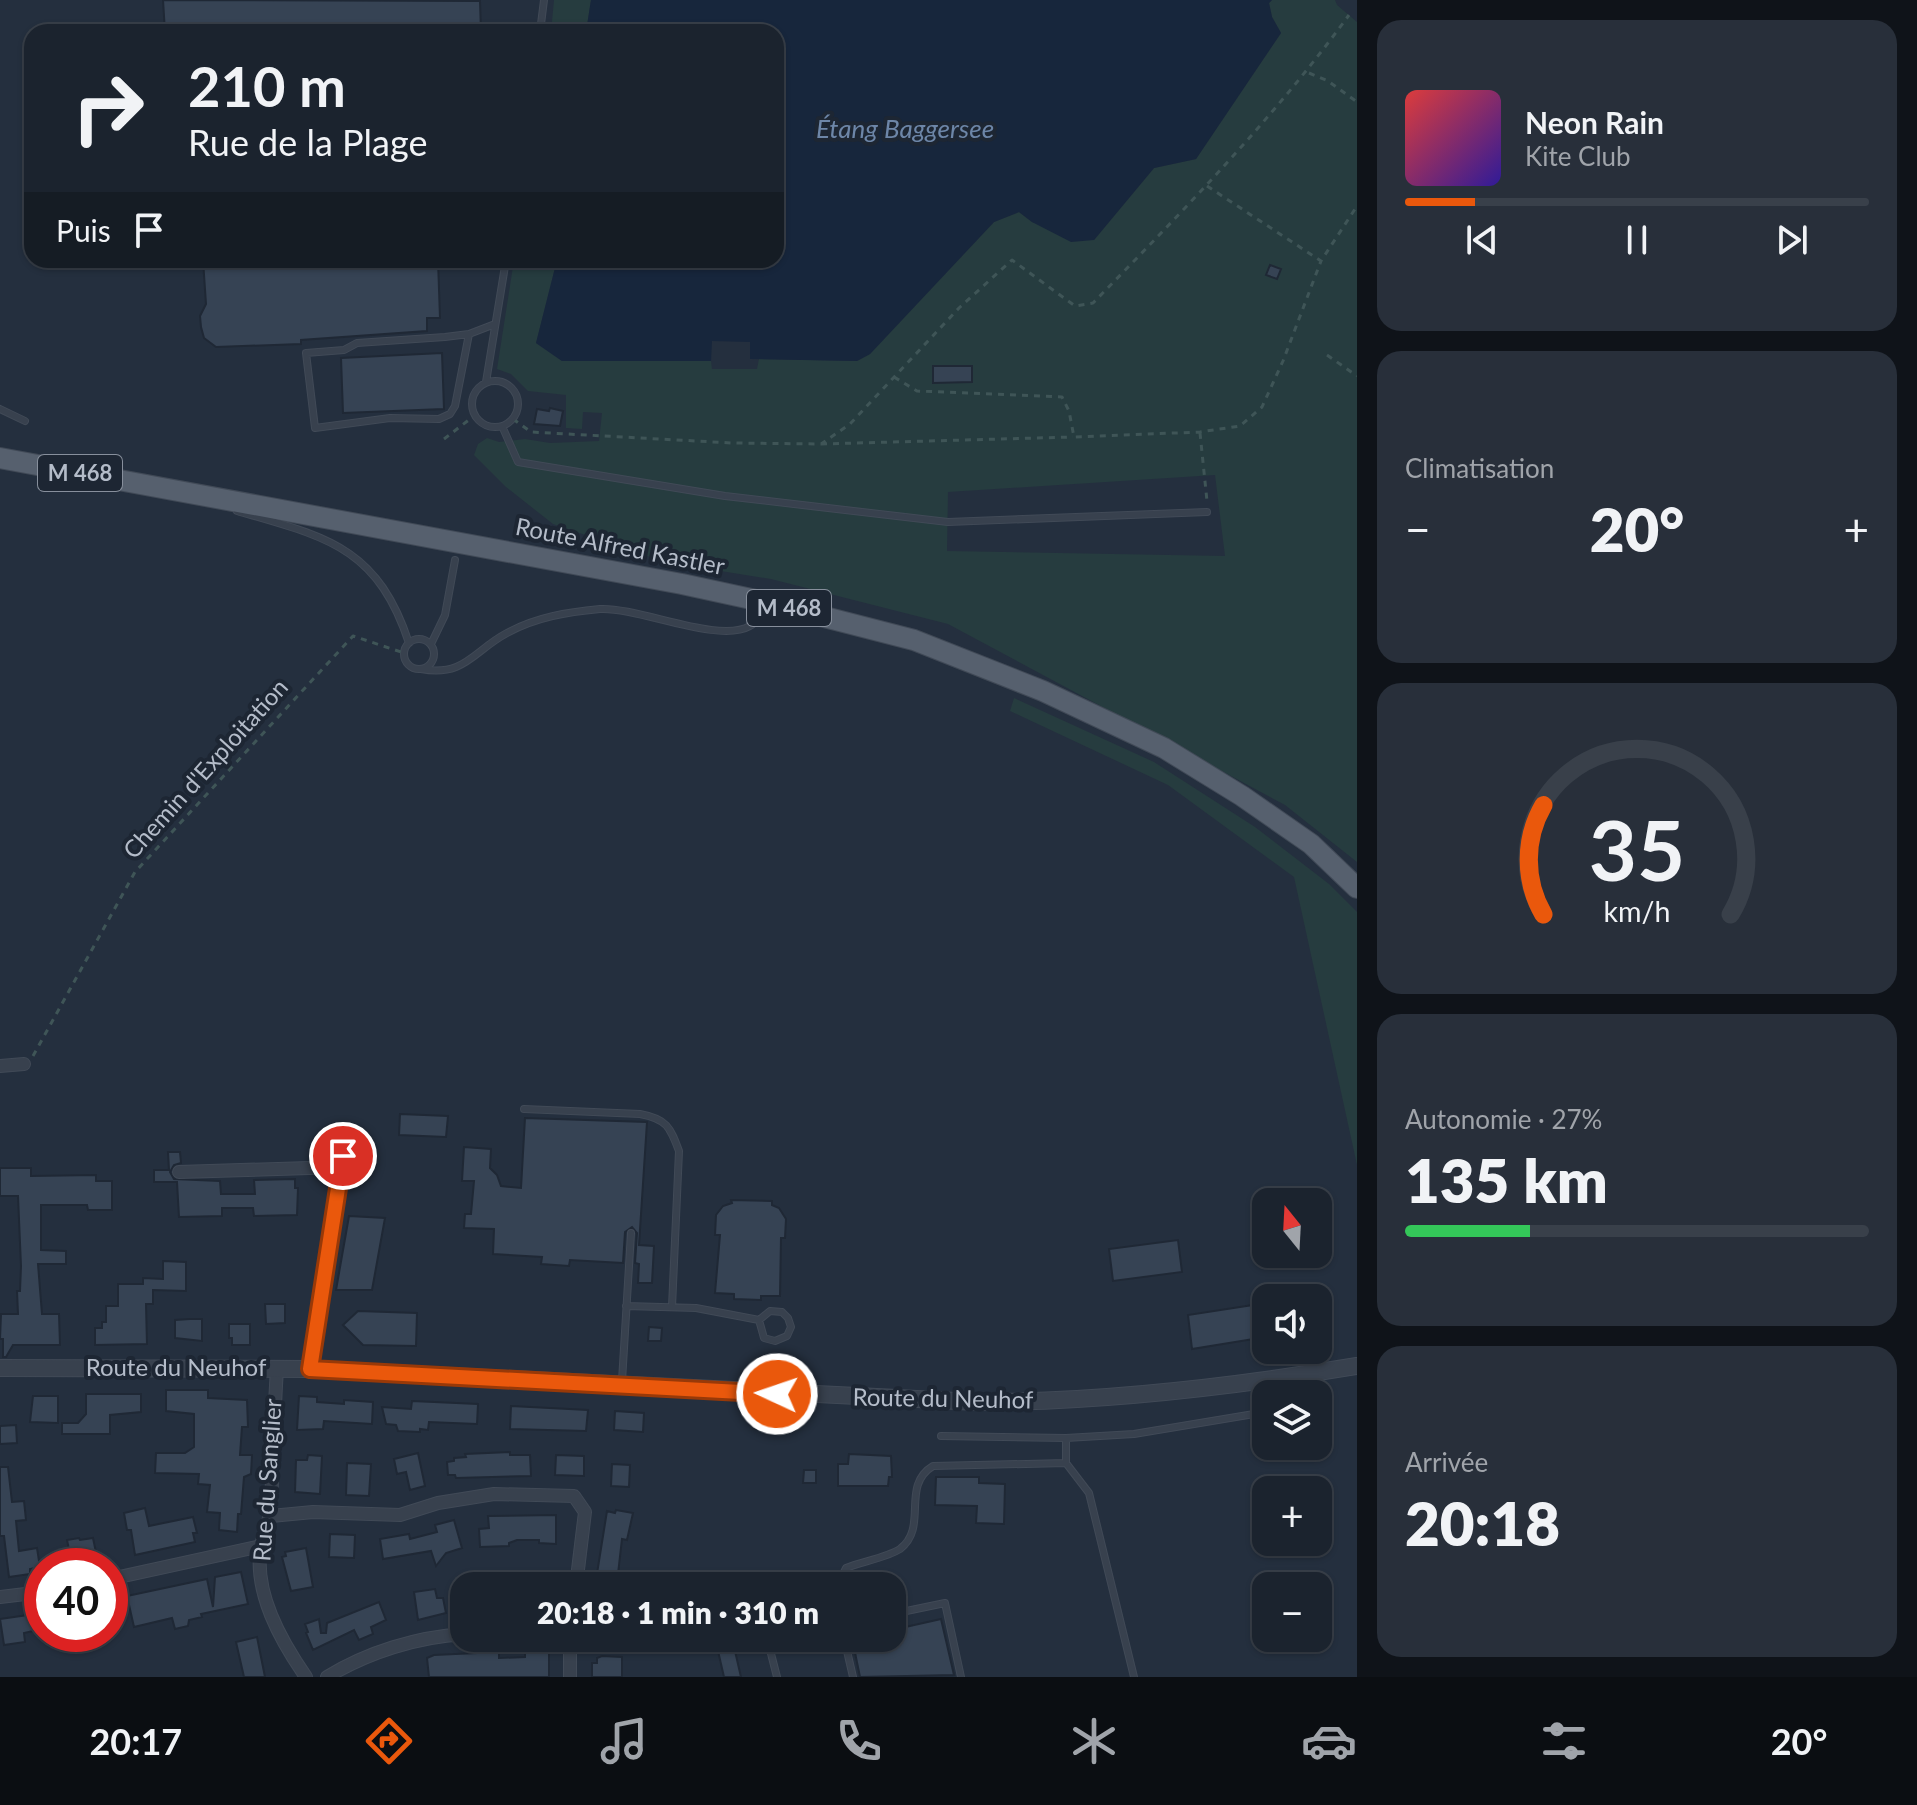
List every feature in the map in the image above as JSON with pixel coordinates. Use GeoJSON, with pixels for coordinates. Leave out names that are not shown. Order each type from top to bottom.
{"type":"FeatureCollection","features":[{"type":"Feature","properties":{"kind":"main road","name":"Route Alfred Kastler"},"geometry":{"type":"LineString","coordinates":[[0,458],[770,603],[914,640],[1043,691],[1164,748],[1242,796],[1311,844],[1357,888]]}},
{"type":"Feature","properties":{"kind":"street"},"geometry":{"type":"LineString","coordinates":[[0,1066],[24,1064]]}},
{"type":"Feature","properties":{"kind":"street"},"geometry":{"type":"LineString","coordinates":[[179,1172],[342,1162],[310,1369]]}},
{"type":"Feature","properties":{"kind":"street","name":"Route du Neuhof"},"geometry":{"type":"LineString","coordinates":[[0,1368],[310,1369],[895,1400],[1030,1402],[1179,1392],[1357,1366]]}},
{"type":"Feature","properties":{"kind":"street","name":"Rue du Sanglier"},"geometry":{"type":"LineString","coordinates":[[277,1369],[271,1516],[261,1546],[261,1576],[283,1644],[306,1677]]}},
{"type":"Feature","properties":{"kind":"street"},"geometry":{"type":"LineString","coordinates":[[271,1516],[313,1512],[400,1515],[438,1503],[494,1494],[574,1496],[585,1512],[578,1572]]}},
{"type":"Feature","properties":{"kind":"street"},"geometry":{"type":"LineString","coordinates":[[128,1575],[261,1546]]}},
{"type":"Feature","properties":{"kind":"street"},"geometry":{"type":"LineString","coordinates":[[0,1597],[24,1594]]}},
{"type":"Feature","properties":{"kind":"street"},"geometry":{"type":"LineString","coordinates":[[327,1677],[355,1662],[410,1642],[450,1635]]}},
{"type":"Feature","properties":{"kind":"street"},"geometry":{"type":"LineString","coordinates":[[570,1652],[570,1677]]}},
{"type":"Feature","properties":{"kind":"lane"},"geometry":{"type":"LineString","coordinates":[[541,24],[544,0]]}},
{"type":"Feature","properties":{"kind":"lane"},"geometry":{"type":"LineString","coordinates":[[486,382],[501,381],[514,390],[518,405],[513,419],[502,426],[486,426],[474,416],[472,400],[474,393],[486,382],[505,268]]}},
{"type":"Feature","properties":{"kind":"lane"},"geometry":{"type":"LineString","coordinates":[[469,334],[455,406],[450,414],[439,419],[390,418],[315,428],[306,353],[344,350],[357,343],[469,334],[495,324]]}},
{"type":"Feature","properties":{"kind":"lane"},"geometry":{"type":"LineString","coordinates":[[0,409],[25,421]]}},
{"type":"Feature","properties":{"kind":"lane"},"geometry":{"type":"LineString","coordinates":[[502,426],[518,462],[725,496],[948,522],[1207,512]]}},
{"type":"Feature","properties":{"kind":"lane"},"geometry":{"type":"LineString","coordinates":[[160,488],[296,529],[343,549],[362,563],[390,595],[409,643]]}},
{"type":"Feature","properties":{"kind":"lane"},"geometry":{"type":"LineString","coordinates":[[421,669],[432,662],[434,653],[431,644],[445,615],[455,560]]}},
{"type":"Feature","properties":{"kind":"lane"},"geometry":{"type":"LineString","coordinates":[[431,644],[418,639],[409,643],[404,653],[408,666],[440,671],[465,665],[505,633],[569,611],[608,609],[725,631],[750,626],[770,603]]}},
{"type":"Feature","properties":{"kind":"lane"},"geometry":{"type":"LineString","coordinates":[[524,1109],[640,1114],[659,1118],[671,1130],[679,1151],[672,1307]]}},
{"type":"Feature","properties":{"kind":"lane"},"geometry":{"type":"LineString","coordinates":[[622,1385],[631,1233]]}},
{"type":"Feature","properties":{"kind":"lane"},"geometry":{"type":"LineString","coordinates":[[626,1306],[696,1308],[759,1320]]}},
{"type":"Feature","properties":{"kind":"lane"},"geometry":{"type":"LineString","coordinates":[[770,1311],[782,1312],[791,1327],[787,1336],[775,1341],[764,1338],[759,1320],[770,1311]]}},
{"type":"Feature","properties":{"kind":"lane"},"geometry":{"type":"LineString","coordinates":[[941,1436],[1066,1438],[1134,1434],[1252,1414]]}},
{"type":"Feature","properties":{"kind":"lane"},"geometry":{"type":"LineString","coordinates":[[1066,1438],[1066,1463],[1089,1493],[1134,1677]]}},
{"type":"Feature","properties":{"kind":"lane"},"geometry":{"type":"LineString","coordinates":[[844,1572],[846,1568],[897,1551],[910,1539],[915,1526],[917,1480],[933,1466],[1066,1463]]}},
{"type":"Feature","properties":{"kind":"lane"},"geometry":{"type":"LineString","coordinates":[[906,1611],[945,1603],[961,1677]]}},
{"type":"Feature","properties":{"kind":"lane"},"geometry":{"type":"LineString","coordinates":[[771,1652],[777,1677]]}},
{"type":"Feature","properties":{"kind":"lane"},"geometry":{"type":"LineString","coordinates":[[847,1652],[853,1677]]}},
{"type":"Feature","properties":{"kind":"path"},"geometry":{"type":"LineString","coordinates":[[821,444],[850,424],[959,308],[1012,260],[1075,306],[1093,303],[1207,186],[1307,72],[1349,15]]}},
{"type":"Feature","properties":{"kind":"path"},"geometry":{"type":"LineString","coordinates":[[1307,72],[1328,81],[1357,102]]}},
{"type":"Feature","properties":{"kind":"path"},"geometry":{"type":"LineString","coordinates":[[1207,186],[1321,261]]}},
{"type":"Feature","properties":{"kind":"path"},"geometry":{"type":"LineString","coordinates":[[513,419],[531,432],[732,443],[821,444],[1200,432],[1240,426],[1262,407],[1321,261],[1357,206]]}},
{"type":"Feature","properties":{"kind":"path"},"geometry":{"type":"LineString","coordinates":[[1327,355],[1357,376]]}},
{"type":"Feature","properties":{"kind":"path"},"geometry":{"type":"LineString","coordinates":[[894,377],[917,391],[1062,397],[1069,411],[1074,437]]}},
{"type":"Feature","properties":{"kind":"path"},"geometry":{"type":"LineString","coordinates":[[444,439],[474,416]]}},
{"type":"Feature","properties":{"kind":"path"},"geometry":{"type":"LineString","coordinates":[[1200,432],[1207,477],[1207,512]]}},
{"type":"Feature","properties":{"kind":"path","name":"Chemin d'Exploitation"},"geometry":{"type":"LineString","coordinates":[[24,1064],[32,1057],[135,872],[305,686],[353,636],[404,653]]}},
{"type":"Feature","properties":{"kind":"green space"},"geometry":{"type":"Polygon","coordinates":[[[554,0],[591,0],[587,24],[552,24],[554,0]]]}},
{"type":"Feature","properties":{"kind":"green space"},"geometry":{"type":"Polygon","coordinates":[[[1272,0],[1335,0],[1357,22],[1357,862],[1285,805],[948,624],[771,579],[665,562],[553,524],[506,487],[474,455],[478,444],[487,438],[499,442],[525,439],[550,443],[599,441],[602,413],[583,412],[582,429],[566,428],[566,395],[528,391],[511,374],[497,369],[513,268],[555,268],[536,343],[562,361],[711,361],[712,369],[757,369],[759,359],[857,361],[870,354],[994,222],[1019,212],[1032,222],[1094,240],[1154,168],[1196,159],[1281,33],[1272,17],[1269,3],[1272,0]],[[1215,475],[948,492],[947,551],[1225,556],[1215,475]]]}},
{"type":"Feature","properties":{"kind":"green space"},"geometry":{"type":"Polygon","coordinates":[[[1014,698],[1154,762],[1255,827],[1329,884],[1357,912],[1357,1165],[1294,877],[1168,785],[1010,711],[1014,698]]]}},
{"type":"Feature","properties":{"kind":"water","name":"Étang Baggersee"},"geometry":{"type":"Polygon","coordinates":[[[591,0],[1272,0],[1269,3],[1272,17],[1281,33],[1196,159],[1154,168],[1094,240],[1071,242],[1019,212],[994,222],[870,354],[857,361],[750,359],[750,342],[712,341],[711,361],[562,361],[536,343],[555,268],[784,268],[784,24],[587,24],[591,0]]]}},
{"type":"Feature","properties":{"kind":"building"},"geometry":{"type":"Polygon","coordinates":[[[163,0],[480,1],[481,24],[164,24],[163,0]]]}},
{"type":"Feature","properties":{"kind":"building"},"geometry":{"type":"Polygon","coordinates":[[[1270,265],[1281,269],[1277,279],[1266,275],[1270,265]]]}},
{"type":"Feature","properties":{"kind":"building"},"geometry":{"type":"Polygon","coordinates":[[[204,268],[438,268],[440,318],[427,318],[427,331],[301,340],[301,344],[216,347],[204,338],[201,327],[200,316],[206,304],[204,268]]]}},
{"type":"Feature","properties":{"kind":"building"},"geometry":{"type":"Polygon","coordinates":[[[442,353],[444,409],[343,413],[341,358],[442,353]]]}},
{"type":"Feature","properties":{"kind":"building"},"geometry":{"type":"Polygon","coordinates":[[[933,366],[972,366],[972,382],[933,383],[933,366]]]}},
{"type":"Feature","properties":{"kind":"building"},"geometry":{"type":"Polygon","coordinates":[[[550,408],[563,411],[560,426],[534,424],[537,409],[549,411],[550,408]]]}},
{"type":"Feature","properties":{"kind":"building"},"geometry":{"type":"Polygon","coordinates":[[[400,1114],[448,1116],[446,1137],[399,1135],[400,1114]]]}},
{"type":"Feature","properties":{"kind":"building"},"geometry":{"type":"Polygon","coordinates":[[[525,1118],[647,1122],[639,1245],[654,1246],[652,1283],[638,1283],[639,1264],[635,1263],[637,1233],[632,1227],[625,1232],[623,1263],[570,1260],[569,1266],[541,1264],[542,1257],[493,1254],[494,1229],[464,1228],[465,1214],[471,1214],[474,1181],[462,1181],[464,1147],[491,1149],[490,1168],[501,1186],[521,1188],[525,1118]]]}},
{"type":"Feature","properties":{"kind":"building"},"geometry":{"type":"Polygon","coordinates":[[[168,1152],[180,1152],[181,1163],[174,1165],[170,1172],[174,1179],[220,1181],[221,1194],[255,1194],[254,1180],[295,1179],[295,1188],[298,1188],[297,1215],[254,1216],[253,1208],[222,1208],[222,1216],[179,1217],[177,1182],[154,1182],[154,1170],[169,1170],[168,1152]]]}},
{"type":"Feature","properties":{"kind":"building"},"geometry":{"type":"Polygon","coordinates":[[[0,1168],[31,1168],[31,1176],[96,1175],[96,1181],[112,1181],[112,1210],[88,1210],[87,1205],[41,1205],[41,1250],[66,1251],[66,1264],[38,1264],[42,1314],[59,1314],[60,1345],[13,1345],[6,1357],[3,1357],[3,1339],[0,1339],[1,1314],[18,1314],[17,1291],[20,1291],[21,1266],[18,1196],[0,1196],[0,1168]]]}},
{"type":"Feature","properties":{"kind":"building"},"geometry":{"type":"Polygon","coordinates":[[[731,1200],[772,1201],[772,1205],[779,1208],[786,1219],[785,1238],[781,1238],[780,1296],[761,1296],[761,1300],[734,1299],[734,1294],[715,1293],[720,1235],[715,1235],[716,1215],[723,1206],[732,1203],[731,1200]]]}},
{"type":"Feature","properties":{"kind":"building"},"geometry":{"type":"Polygon","coordinates":[[[349,1216],[385,1218],[372,1290],[336,1290],[349,1216]]]}},
{"type":"Feature","properties":{"kind":"building"},"geometry":{"type":"Polygon","coordinates":[[[1178,1240],[1182,1272],[1113,1281],[1109,1249],[1178,1240]]]}},
{"type":"Feature","properties":{"kind":"building"},"geometry":{"type":"Polygon","coordinates":[[[163,1261],[186,1262],[186,1291],[153,1290],[153,1304],[146,1304],[147,1344],[95,1345],[95,1328],[102,1328],[102,1322],[106,1322],[106,1306],[118,1306],[118,1284],[143,1284],[143,1278],[163,1279],[163,1261]]]}},
{"type":"Feature","properties":{"kind":"building"},"geometry":{"type":"Polygon","coordinates":[[[265,1304],[285,1304],[285,1323],[266,1324],[265,1304]]]}},
{"type":"Feature","properties":{"kind":"building"},"geometry":{"type":"Polygon","coordinates":[[[1252,1305],[1252,1339],[1192,1349],[1188,1315],[1252,1305]]]}},
{"type":"Feature","properties":{"kind":"building"},"geometry":{"type":"Polygon","coordinates":[[[358,1311],[417,1313],[416,1346],[363,1345],[343,1325],[358,1311]]]}},
{"type":"Feature","properties":{"kind":"building"},"geometry":{"type":"Polygon","coordinates":[[[202,1319],[202,1341],[175,1338],[175,1320],[202,1319]]]}},
{"type":"Feature","properties":{"kind":"building"},"geometry":{"type":"Polygon","coordinates":[[[229,1324],[250,1324],[250,1345],[232,1345],[229,1324]]]}},
{"type":"Feature","properties":{"kind":"building"},"geometry":{"type":"Polygon","coordinates":[[[649,1327],[662,1328],[661,1341],[648,1341],[649,1327]]]}},
{"type":"Feature","properties":{"kind":"building"},"geometry":{"type":"Polygon","coordinates":[[[166,1390],[208,1390],[208,1398],[247,1400],[248,1427],[242,1427],[240,1455],[252,1455],[251,1474],[244,1477],[237,1532],[219,1530],[220,1513],[207,1512],[210,1485],[198,1484],[199,1474],[155,1473],[156,1453],[185,1453],[194,1447],[194,1414],[166,1411],[166,1390]]]}},
{"type":"Feature","properties":{"kind":"building"},"geometry":{"type":"Polygon","coordinates":[[[86,1394],[141,1394],[141,1412],[110,1415],[110,1434],[62,1434],[62,1423],[78,1423],[86,1414],[86,1394]]]}},
{"type":"Feature","properties":{"kind":"building"},"geometry":{"type":"Polygon","coordinates":[[[33,1396],[58,1396],[58,1423],[30,1422],[33,1396]]]}},
{"type":"Feature","properties":{"kind":"building"},"geometry":{"type":"Polygon","coordinates":[[[299,1396],[317,1397],[317,1402],[373,1402],[372,1424],[324,1421],[323,1429],[297,1430],[299,1396]]]}},
{"type":"Feature","properties":{"kind":"building"},"geometry":{"type":"Polygon","coordinates":[[[412,1401],[478,1404],[477,1424],[429,1422],[428,1430],[420,1429],[420,1432],[398,1431],[396,1425],[386,1424],[382,1407],[411,1409],[412,1401]]]}},
{"type":"Feature","properties":{"kind":"building"},"geometry":{"type":"Polygon","coordinates":[[[511,1406],[588,1410],[586,1431],[510,1429],[511,1406]]]}},
{"type":"Feature","properties":{"kind":"building"},"geometry":{"type":"Polygon","coordinates":[[[615,1411],[644,1413],[643,1432],[614,1430],[615,1411]]]}},
{"type":"Feature","properties":{"kind":"building"},"geometry":{"type":"Polygon","coordinates":[[[16,1425],[17,1443],[0,1444],[0,1426],[16,1425]]]}},
{"type":"Feature","properties":{"kind":"building"},"geometry":{"type":"Polygon","coordinates":[[[510,1452],[510,1455],[530,1455],[531,1476],[456,1478],[455,1475],[448,1475],[447,1462],[454,1461],[454,1458],[466,1457],[465,1454],[510,1452]]]}},
{"type":"Feature","properties":{"kind":"building"},"geometry":{"type":"Polygon","coordinates":[[[418,1453],[425,1486],[410,1490],[406,1472],[397,1474],[394,1459],[418,1453]]]}},
{"type":"Feature","properties":{"kind":"building"},"geometry":{"type":"Polygon","coordinates":[[[849,1454],[891,1456],[892,1477],[889,1477],[888,1486],[838,1486],[838,1464],[848,1464],[849,1454]]]}},
{"type":"Feature","properties":{"kind":"building"},"geometry":{"type":"Polygon","coordinates":[[[308,1455],[322,1456],[320,1494],[295,1492],[296,1460],[307,1460],[308,1455]]]}},
{"type":"Feature","properties":{"kind":"building"},"geometry":{"type":"Polygon","coordinates":[[[556,1455],[584,1456],[584,1476],[555,1475],[556,1455]]]}},
{"type":"Feature","properties":{"kind":"building"},"geometry":{"type":"Polygon","coordinates":[[[347,1463],[371,1464],[369,1496],[346,1495],[347,1463]]]}},
{"type":"Feature","properties":{"kind":"building"},"geometry":{"type":"Polygon","coordinates":[[[612,1464],[630,1465],[629,1487],[611,1486],[612,1464]]]}},
{"type":"Feature","properties":{"kind":"building"},"geometry":{"type":"Polygon","coordinates":[[[0,1467],[8,1467],[12,1502],[24,1501],[26,1520],[16,1521],[19,1551],[24,1550],[24,1575],[9,1577],[4,1536],[0,1536],[0,1467]]]}},
{"type":"Feature","properties":{"kind":"building"},"geometry":{"type":"Polygon","coordinates":[[[804,1470],[816,1470],[816,1483],[803,1483],[804,1470]]]}},
{"type":"Feature","properties":{"kind":"building"},"geometry":{"type":"Polygon","coordinates":[[[936,1477],[979,1477],[979,1483],[1005,1484],[1004,1524],[976,1523],[977,1506],[935,1505],[936,1477]]]}},
{"type":"Feature","properties":{"kind":"building"},"geometry":{"type":"Polygon","coordinates":[[[145,1508],[149,1526],[193,1517],[197,1533],[193,1533],[195,1542],[135,1555],[131,1530],[127,1530],[124,1513],[145,1508]]]}},
{"type":"Feature","properties":{"kind":"building"},"geometry":{"type":"Polygon","coordinates":[[[616,1510],[633,1513],[627,1540],[622,1539],[618,1572],[597,1572],[607,1511],[615,1513],[616,1510]]]}},
{"type":"Feature","properties":{"kind":"building"},"geometry":{"type":"Polygon","coordinates":[[[556,1515],[556,1544],[517,1540],[509,1546],[480,1547],[479,1529],[489,1528],[488,1516],[556,1515]]]}},
{"type":"Feature","properties":{"kind":"building"},"geometry":{"type":"Polygon","coordinates":[[[454,1520],[462,1548],[446,1553],[436,1566],[431,1551],[383,1559],[380,1539],[409,1534],[410,1539],[437,1532],[435,1525],[454,1520]]]}},
{"type":"Feature","properties":{"kind":"building"},"geometry":{"type":"Polygon","coordinates":[[[330,1534],[355,1535],[354,1558],[329,1557],[330,1534]]]}},
{"type":"Feature","properties":{"kind":"building"},"geometry":{"type":"Polygon","coordinates":[[[93,1538],[95,1548],[69,1548],[67,1540],[93,1538]]]}},
{"type":"Feature","properties":{"kind":"building"},"geometry":{"type":"Polygon","coordinates":[[[306,1548],[313,1587],[291,1591],[282,1557],[286,1556],[285,1552],[306,1548]]]}},
{"type":"Feature","properties":{"kind":"building"},"geometry":{"type":"Polygon","coordinates":[[[241,1572],[248,1604],[201,1614],[202,1617],[189,1620],[188,1626],[175,1629],[172,1618],[134,1627],[128,1596],[207,1579],[213,1607],[215,1577],[241,1572]]]}},
{"type":"Feature","properties":{"kind":"building"},"geometry":{"type":"Polygon","coordinates":[[[435,1589],[437,1598],[443,1598],[446,1613],[418,1620],[414,1592],[435,1589]]]}},
{"type":"Feature","properties":{"kind":"building"},"geometry":{"type":"Polygon","coordinates":[[[379,1602],[386,1620],[371,1627],[373,1634],[359,1640],[354,1630],[313,1650],[305,1624],[319,1619],[321,1633],[326,1633],[327,1623],[379,1602]]]}},
{"type":"Feature","properties":{"kind":"building"},"geometry":{"type":"Polygon","coordinates":[[[24,1616],[24,1642],[4,1645],[0,1619],[24,1616]]]}},
{"type":"Feature","properties":{"kind":"building"},"geometry":{"type":"Polygon","coordinates":[[[941,1619],[954,1675],[860,1677],[855,1652],[906,1652],[906,1627],[941,1619]]]}},
{"type":"Feature","properties":{"kind":"building"},"geometry":{"type":"Polygon","coordinates":[[[257,1637],[265,1677],[244,1677],[236,1642],[257,1637]]]}},
{"type":"Feature","properties":{"kind":"building"},"geometry":{"type":"Polygon","coordinates":[[[499,1652],[499,1658],[525,1657],[525,1652],[549,1652],[549,1677],[429,1677],[427,1658],[434,1655],[499,1652]]]}},
{"type":"Feature","properties":{"kind":"building"},"geometry":{"type":"Polygon","coordinates":[[[718,1652],[735,1652],[741,1677],[724,1677],[718,1652]]]}},
{"type":"Feature","properties":{"kind":"building"},"geometry":{"type":"Polygon","coordinates":[[[622,1657],[622,1677],[592,1677],[592,1663],[597,1663],[597,1658],[622,1657]]]}},
{"type":"Feature","properties":{"kind":"route"},"geometry":{"type":"LineString","coordinates":[[343,1156],[310,1369],[777,1394]]}}]}
